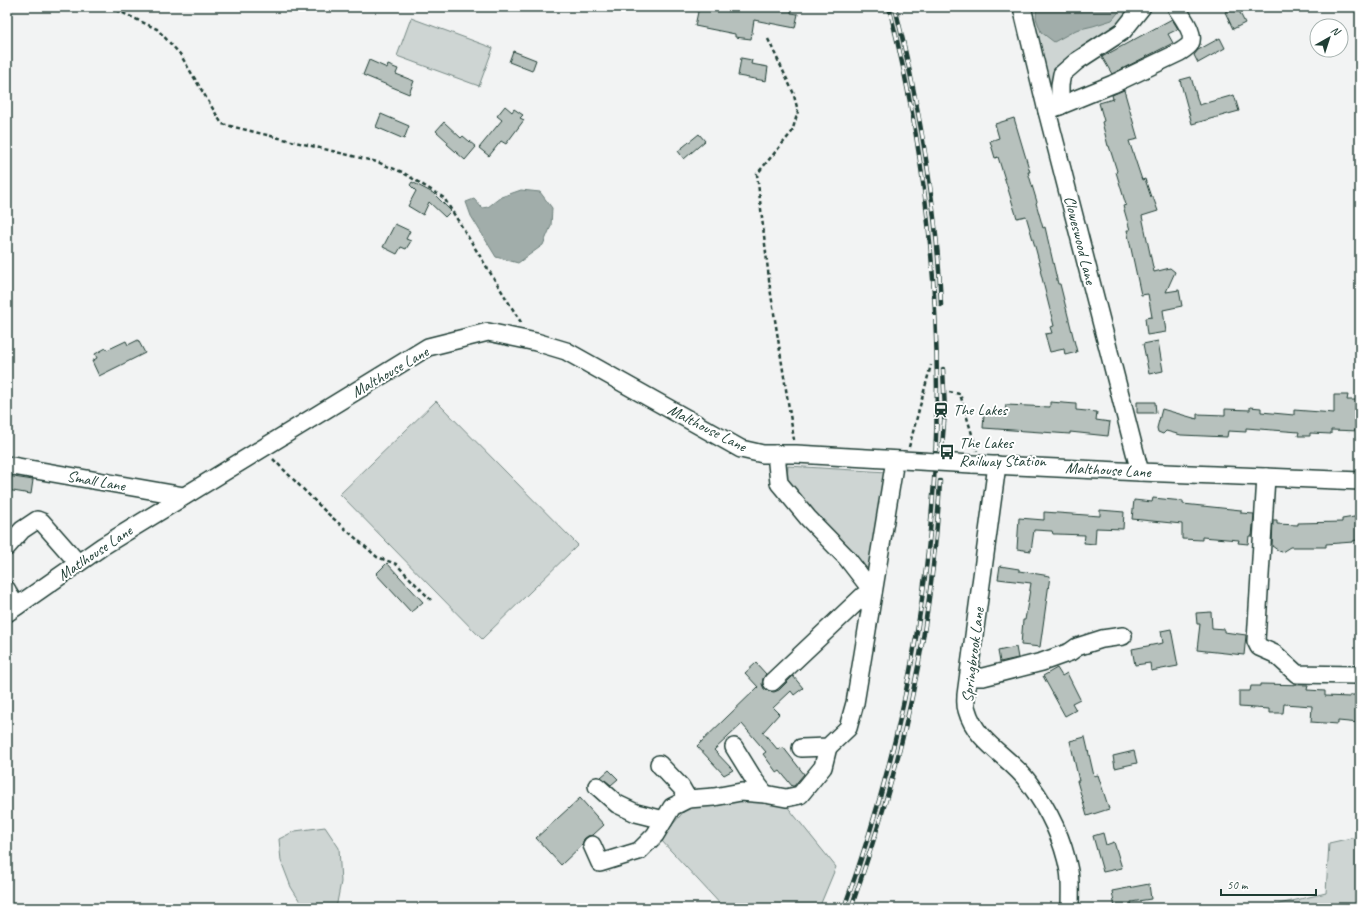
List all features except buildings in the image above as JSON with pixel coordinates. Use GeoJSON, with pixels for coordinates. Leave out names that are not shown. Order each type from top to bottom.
{"type":"FeatureCollection","features":[{"type":"Feature","properties":{"kind":"street","name":"Cloweswood Lane"},"geometry":{"type":"LineString","coordinates":[[1022,7],[1053,109],[1140,472]]}},
{"type":"Feature","properties":{"kind":"street"},"geometry":{"type":"LineString","coordinates":[[1053,109],[1062,74],[1077,61],[1123,30],[1142,7]]}},
{"type":"Feature","properties":{"kind":"street"},"geometry":{"type":"LineString","coordinates":[[1053,109],[1113,84],[1180,52],[1187,47],[1190,43],[1191,34],[1176,7]]}},
{"type":"Feature","properties":{"kind":"street","name":"Malthouse Lane"},"geometry":{"type":"LineString","coordinates":[[184,496],[428,347],[488,332],[536,342],[566,351],[741,449],[763,454],[976,460],[997,465],[1360,481]]}},
{"type":"Feature","properties":{"kind":"street"},"geometry":{"type":"LineString","coordinates":[[772,682],[863,596],[873,592],[846,557],[808,518],[779,483],[776,454]]}},
{"type":"Feature","properties":{"kind":"street"},"geometry":{"type":"LineString","coordinates":[[592,845],[600,863],[639,851],[655,834],[672,806],[688,799],[714,797],[740,792],[765,794],[786,798],[800,795],[823,767],[828,747],[848,728],[855,703],[901,458]]}},
{"type":"Feature","properties":{"kind":"street","name":"Small Lane"},"geometry":{"type":"LineString","coordinates":[[7,465],[184,496]]}},
{"type":"Feature","properties":{"kind":"street","name":"Springbrook Lane"},"geometry":{"type":"LineString","coordinates":[[997,465],[966,695],[966,709],[973,725],[984,740],[1028,782],[1046,809],[1060,838],[1069,872],[1070,908]]}},
{"type":"Feature","properties":{"kind":"street"},"geometry":{"type":"LineString","coordinates":[[1266,477],[1256,641],[1259,646],[1275,654],[1297,674],[1360,674]]}},
{"type":"Feature","properties":{"kind":"street","name":"Matlhouse Lane"},"geometry":{"type":"LineString","coordinates":[[12,609],[103,546],[184,496]]}},
{"type":"Feature","properties":{"kind":"street"},"geometry":{"type":"LineString","coordinates":[[7,547],[22,530],[37,520],[42,522],[78,563]]}},
{"type":"Feature","properties":{"kind":"street"},"geometry":{"type":"LineString","coordinates":[[7,590],[12,609]]}},
{"type":"Feature","properties":{"kind":"street"},"geometry":{"type":"LineString","coordinates":[[969,677],[983,677],[1042,662],[1070,652],[1077,647],[1102,639],[1123,636]]}},
{"type":"Feature","properties":{"kind":"street"},"geometry":{"type":"LineString","coordinates":[[734,747],[765,794]]}},
{"type":"Feature","properties":{"kind":"street"},"geometry":{"type":"LineString","coordinates":[[801,748],[828,747]]}},
{"type":"Feature","properties":{"kind":"street"},"geometry":{"type":"LineString","coordinates":[[659,764],[681,788],[688,799]]}},
{"type":"Feature","properties":{"kind":"street"},"geometry":{"type":"LineString","coordinates":[[598,786],[617,804],[636,813],[664,820]]}},
{"type":"Feature","properties":{"kind":"path"},"geometry":{"type":"LineString","coordinates":[[110,7],[157,29],[180,54],[222,124],[377,162],[402,172],[444,198],[522,325]]}},
{"type":"Feature","properties":{"kind":"path"},"geometry":{"type":"LineString","coordinates":[[768,39],[793,92],[798,111],[792,132],[757,174],[770,288],[796,454]]}},
{"type":"Feature","properties":{"kind":"path"},"geometry":{"type":"LineString","coordinates":[[901,458],[931,365]]}},
{"type":"Feature","properties":{"kind":"path"},"geometry":{"type":"LineString","coordinates":[[949,392],[960,394],[976,460]]}},
{"type":"Feature","properties":{"kind":"path"},"geometry":{"type":"LineString","coordinates":[[263,448],[326,512],[377,557],[396,564],[431,600]]}},
{"type":"Feature","properties":{"kind":"shaded area"},"geometry":{"type":"Polygon","coordinates":[[[1029,7],[1132,7],[1129,22],[1050,96],[1029,7]]]}},
{"type":"Feature","properties":{"kind":"shaded area"},"geometry":{"type":"Polygon","coordinates":[[[1037,7],[1123,7],[1112,20],[1076,30],[1054,42],[1041,32],[1036,18],[1037,7]]]}},
{"type":"Feature","properties":{"kind":"shaded area"},"geometry":{"type":"Polygon","coordinates":[[[411,18],[493,48],[479,86],[397,56],[411,18]]]}},
{"type":"Feature","properties":{"kind":"shaded area"},"geometry":{"type":"Polygon","coordinates":[[[521,190],[540,192],[552,208],[551,226],[543,245],[518,263],[496,257],[471,216],[466,202],[474,199],[482,208],[488,207],[501,197],[521,190]]]}},
{"type":"Feature","properties":{"kind":"shaded area"},"geometry":{"type":"Polygon","coordinates":[[[436,401],[578,545],[482,639],[340,494],[436,401]]]}},
{"type":"Feature","properties":{"kind":"shaded area"},"geometry":{"type":"Polygon","coordinates":[[[788,466],[887,472],[870,580],[787,481],[788,466]]]}},
{"type":"Feature","properties":{"kind":"shaded area"},"geometry":{"type":"Polygon","coordinates":[[[749,795],[786,805],[836,867],[819,908],[724,908],[660,839],[686,809],[749,795]]]}},
{"type":"Feature","properties":{"kind":"shaded area"},"geometry":{"type":"Polygon","coordinates":[[[325,827],[339,848],[341,882],[336,908],[304,908],[291,887],[281,861],[279,839],[295,831],[325,827]]]}},
{"type":"Feature","properties":{"kind":"shaded area"},"geometry":{"type":"Polygon","coordinates":[[[1360,836],[1360,908],[1262,908],[1326,893],[1329,843],[1360,836]]]}},
{"type":"Feature","properties":{"kind":"railway"},"geometry":{"type":"LineString","coordinates":[[844,908],[880,798],[907,687],[925,574],[935,461],[936,347],[929,233],[913,120],[889,7]]}},
{"type":"Feature","properties":{"kind":"railway"},"geometry":{"type":"LineString","coordinates":[[895,7],[912,81],[926,155],[936,230],[941,305]]}},
{"type":"Feature","properties":{"kind":"railway"},"geometry":{"type":"LineString","coordinates":[[942,447],[945,411],[943,369]]}},
{"type":"Feature","properties":{"kind":"railway"},"geometry":{"type":"LineString","coordinates":[[851,908],[887,797],[906,726],[920,657],[931,587],[940,481]]}},
{"type":"Feature","properties":{"kind":"place","name":"The Lakes"},"geometry":{"type":"Point","coordinates":[941,410]}},
{"type":"Feature","properties":{"kind":"place","name":"The Lakes Railway Station"},"geometry":{"type":"Point","coordinates":[947,452]}}]}
